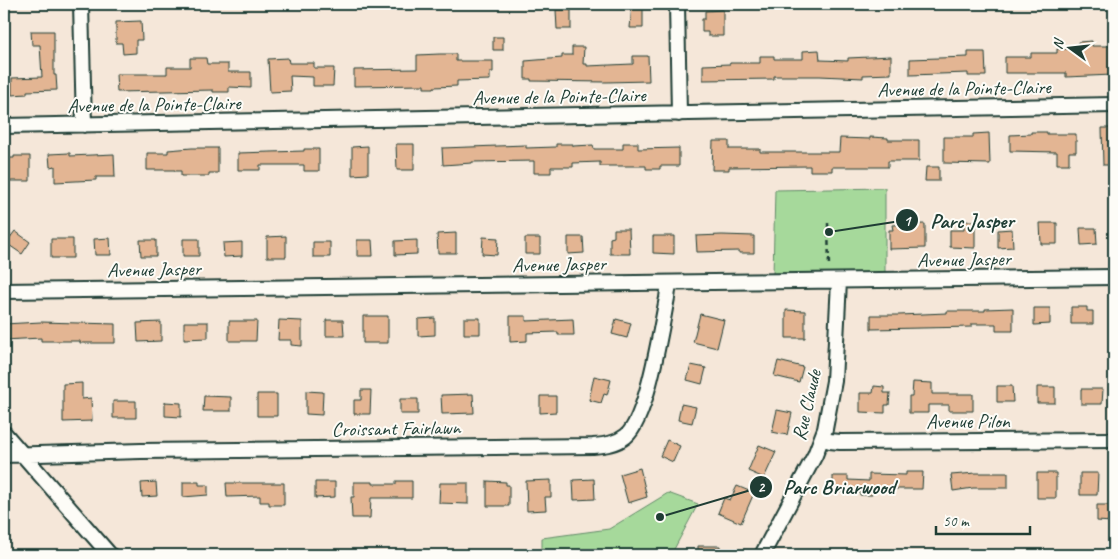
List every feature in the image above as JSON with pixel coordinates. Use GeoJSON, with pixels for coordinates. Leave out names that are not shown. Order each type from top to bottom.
{"type":"FeatureCollection","features":[{"type":"Feature","properties":{"kind":"street"},"geometry":{"type":"LineString","coordinates":[[81,4],[84,125]]}},
{"type":"Feature","properties":{"kind":"street"},"geometry":{"type":"LineString","coordinates":[[677,4],[679,114]]}},
{"type":"Feature","properties":{"kind":"street","name":"Avenue de la Pointe-Claire"},"geometry":{"type":"LineString","coordinates":[[4,126],[1114,105]]}},
{"type":"Feature","properties":{"kind":"street","name":"Avenue Jasper"},"geometry":{"type":"LineString","coordinates":[[4,290],[669,283],[834,278],[1114,277]]}},
{"type":"Feature","properties":{"kind":"street","name":"Rue Claude"},"geometry":{"type":"LineString","coordinates":[[762,555],[822,438],[834,381],[834,278]]}},
{"type":"Feature","properties":{"kind":"street","name":"Croissant Fairlawn"},"geometry":{"type":"LineString","coordinates":[[4,455],[141,451],[593,446],[612,444],[632,430],[642,410],[669,283]]}},
{"type":"Feature","properties":{"kind":"street"},"geometry":{"type":"LineString","coordinates":[[4,433],[110,555]]}},
{"type":"Feature","properties":{"kind":"street","name":"Avenue Pilon"},"geometry":{"type":"LineString","coordinates":[[822,438],[840,442],[1114,440]]}},
{"type":"Feature","properties":{"kind":"path"},"geometry":{"type":"LineString","coordinates":[[828,223],[834,278]]}},
{"type":"Feature","properties":{"kind":"green space"},"geometry":{"type":"Polygon","coordinates":[[[885,188],[885,274],[773,275],[775,190],[885,188]]]}},
{"type":"Feature","properties":{"kind":"green space"},"geometry":{"type":"Polygon","coordinates":[[[668,493],[698,504],[671,555],[542,555],[542,538],[609,529],[668,493]]]}},
{"type":"Feature","properties":{"kind":"building"},"geometry":{"type":"Polygon","coordinates":[[[632,4],[643,4],[643,28],[630,28],[632,4]]]}},
{"type":"Feature","properties":{"kind":"building"},"geometry":{"type":"Polygon","coordinates":[[[556,10],[571,10],[571,29],[557,29],[556,10]]]}},
{"type":"Feature","properties":{"kind":"building"},"geometry":{"type":"Polygon","coordinates":[[[723,10],[723,36],[708,36],[708,32],[702,32],[702,19],[705,19],[705,11],[723,10]]]}},
{"type":"Feature","properties":{"kind":"building"},"geometry":{"type":"Polygon","coordinates":[[[141,21],[142,40],[136,40],[136,53],[123,54],[122,43],[116,43],[116,22],[141,21]]]}},
{"type":"Feature","properties":{"kind":"building"},"geometry":{"type":"Polygon","coordinates":[[[31,31],[54,31],[54,75],[56,75],[57,90],[27,91],[27,94],[12,95],[12,78],[42,77],[40,45],[32,45],[31,31]]]}},
{"type":"Feature","properties":{"kind":"building"},"geometry":{"type":"Polygon","coordinates":[[[493,37],[503,37],[503,50],[493,50],[493,37]]]}},
{"type":"Feature","properties":{"kind":"building"},"geometry":{"type":"Polygon","coordinates":[[[1092,41],[1092,46],[1112,46],[1113,75],[1066,77],[1066,73],[1005,73],[1005,57],[1031,57],[1031,53],[1057,53],[1057,49],[1078,49],[1078,42],[1092,41]]]}},
{"type":"Feature","properties":{"kind":"building"},"geometry":{"type":"Polygon","coordinates":[[[572,47],[584,47],[583,64],[587,64],[587,66],[633,64],[633,56],[648,56],[649,81],[531,81],[531,79],[525,79],[525,61],[562,58],[562,55],[572,55],[572,47]]]}},
{"type":"Feature","properties":{"kind":"building"},"geometry":{"type":"Polygon","coordinates":[[[819,50],[820,60],[848,61],[848,58],[891,56],[891,74],[863,75],[863,78],[774,76],[774,79],[703,80],[703,65],[760,63],[760,56],[774,56],[774,59],[803,59],[803,51],[819,50]]]}},
{"type":"Feature","properties":{"kind":"building"},"geometry":{"type":"Polygon","coordinates":[[[968,52],[985,52],[986,76],[968,76],[968,73],[910,75],[910,59],[968,57],[968,52]]]}},
{"type":"Feature","properties":{"kind":"building"},"geometry":{"type":"Polygon","coordinates":[[[456,54],[456,61],[493,61],[493,72],[490,72],[490,80],[457,81],[457,86],[434,88],[424,88],[424,85],[354,86],[354,70],[417,69],[417,55],[456,54]]]}},
{"type":"Feature","properties":{"kind":"building"},"geometry":{"type":"Polygon","coordinates":[[[190,58],[206,58],[207,64],[228,64],[228,72],[251,72],[251,88],[229,87],[229,92],[213,92],[213,90],[117,92],[116,74],[167,74],[167,67],[190,67],[190,58]]]}},
{"type":"Feature","properties":{"kind":"building"},"geometry":{"type":"Polygon","coordinates":[[[288,58],[289,63],[314,63],[314,68],[334,68],[333,86],[313,86],[313,77],[290,76],[291,91],[270,92],[268,59],[288,58]]]}},
{"type":"Feature","properties":{"kind":"building"},"geometry":{"type":"Polygon","coordinates":[[[1102,128],[1114,128],[1114,165],[1103,165],[1102,128]]]}},
{"type":"Feature","properties":{"kind":"building"},"geometry":{"type":"Polygon","coordinates":[[[1031,132],[1076,134],[1076,152],[1069,152],[1069,164],[1057,164],[1057,152],[1010,151],[1010,135],[1031,134],[1031,132]]]}},
{"type":"Feature","properties":{"kind":"building"},"geometry":{"type":"Polygon","coordinates":[[[989,133],[990,164],[944,163],[944,137],[973,137],[973,134],[989,133]]]}},
{"type":"Feature","properties":{"kind":"building"},"geometry":{"type":"Polygon","coordinates":[[[870,137],[888,138],[888,140],[919,140],[919,161],[888,161],[888,167],[832,167],[832,171],[810,171],[810,166],[729,167],[729,170],[712,170],[713,141],[729,141],[729,149],[760,149],[760,152],[839,152],[840,138],[870,139],[870,137]]]}},
{"type":"Feature","properties":{"kind":"building"},"geometry":{"type":"Polygon","coordinates":[[[623,143],[638,143],[638,149],[679,148],[679,166],[660,166],[660,169],[646,169],[646,166],[600,166],[600,162],[573,163],[573,167],[551,167],[551,173],[534,173],[534,161],[472,162],[443,165],[442,148],[526,145],[526,148],[556,147],[556,144],[573,144],[573,146],[593,145],[594,149],[623,149],[623,143]]]}},
{"type":"Feature","properties":{"kind":"building"},"geometry":{"type":"Polygon","coordinates":[[[396,144],[414,144],[414,170],[397,170],[396,144]]]}},
{"type":"Feature","properties":{"kind":"building"},"geometry":{"type":"Polygon","coordinates":[[[368,146],[368,174],[352,175],[352,147],[368,146]]]}},
{"type":"Feature","properties":{"kind":"building"},"geometry":{"type":"Polygon","coordinates":[[[218,148],[218,173],[209,173],[209,176],[181,176],[181,171],[147,170],[147,153],[168,153],[168,150],[218,148]]]}},
{"type":"Feature","properties":{"kind":"building"},"geometry":{"type":"Polygon","coordinates":[[[304,149],[319,149],[319,171],[304,171],[304,165],[260,165],[260,170],[238,170],[238,153],[304,151],[304,149]]]}},
{"type":"Feature","properties":{"kind":"building"},"geometry":{"type":"Polygon","coordinates":[[[70,153],[70,156],[114,154],[115,177],[96,177],[96,180],[55,182],[55,166],[50,167],[49,154],[70,153]]]}},
{"type":"Feature","properties":{"kind":"building"},"geometry":{"type":"Polygon","coordinates":[[[14,156],[30,156],[30,181],[4,181],[4,158],[14,158],[14,156]]]}},
{"type":"Feature","properties":{"kind":"building"},"geometry":{"type":"Polygon","coordinates":[[[926,167],[939,167],[939,181],[925,181],[926,167]]]}},
{"type":"Feature","properties":{"kind":"building"},"geometry":{"type":"Polygon","coordinates":[[[964,221],[975,221],[975,248],[950,247],[950,230],[964,230],[964,221]]]}},
{"type":"Feature","properties":{"kind":"building"},"geometry":{"type":"Polygon","coordinates":[[[1040,223],[1057,223],[1057,244],[1041,244],[1040,223]]]}},
{"type":"Feature","properties":{"kind":"building"},"geometry":{"type":"Polygon","coordinates":[[[925,224],[925,248],[889,249],[889,230],[893,230],[892,225],[925,224]]]}},
{"type":"Feature","properties":{"kind":"building"},"geometry":{"type":"Polygon","coordinates":[[[1080,228],[1096,228],[1097,244],[1081,245],[1080,228]]]}},
{"type":"Feature","properties":{"kind":"building"},"geometry":{"type":"Polygon","coordinates":[[[614,229],[629,229],[630,254],[610,254],[610,238],[614,237],[614,229]]]}},
{"type":"Feature","properties":{"kind":"building"},"geometry":{"type":"Polygon","coordinates":[[[1012,229],[1013,247],[998,248],[998,230],[1012,229]]]}},
{"type":"Feature","properties":{"kind":"building"},"geometry":{"type":"Polygon","coordinates":[[[15,231],[30,242],[22,254],[6,243],[15,231]]]}},
{"type":"Feature","properties":{"kind":"building"},"geometry":{"type":"Polygon","coordinates":[[[456,233],[456,253],[438,253],[437,234],[456,233]]]}},
{"type":"Feature","properties":{"kind":"building"},"geometry":{"type":"Polygon","coordinates":[[[286,236],[286,257],[267,257],[267,237],[286,236]]]}},
{"type":"Feature","properties":{"kind":"building"},"geometry":{"type":"Polygon","coordinates":[[[653,236],[674,236],[674,254],[653,253],[653,236]]]}},
{"type":"Feature","properties":{"kind":"building"},"geometry":{"type":"Polygon","coordinates":[[[696,236],[754,236],[754,253],[739,253],[739,251],[697,252],[696,236]]]}},
{"type":"Feature","properties":{"kind":"building"},"geometry":{"type":"Polygon","coordinates":[[[483,237],[498,238],[497,255],[482,254],[483,237]]]}},
{"type":"Feature","properties":{"kind":"building"},"geometry":{"type":"Polygon","coordinates":[[[568,237],[583,237],[584,253],[568,254],[568,237]]]}},
{"type":"Feature","properties":{"kind":"building"},"geometry":{"type":"Polygon","coordinates":[[[110,238],[111,255],[95,255],[94,239],[110,238]]]}},
{"type":"Feature","properties":{"kind":"building"},"geometry":{"type":"Polygon","coordinates":[[[525,238],[540,238],[540,254],[525,254],[525,238]]]}},
{"type":"Feature","properties":{"kind":"building"},"geometry":{"type":"Polygon","coordinates":[[[51,239],[73,239],[73,258],[51,258],[51,239]]]}},
{"type":"Feature","properties":{"kind":"building"},"geometry":{"type":"Polygon","coordinates":[[[183,239],[199,239],[199,256],[183,256],[183,239]]]}},
{"type":"Feature","properties":{"kind":"building"},"geometry":{"type":"Polygon","coordinates":[[[140,240],[156,240],[156,256],[141,256],[140,240]]]}},
{"type":"Feature","properties":{"kind":"building"},"geometry":{"type":"Polygon","coordinates":[[[357,240],[372,240],[373,256],[357,256],[357,240]]]}},
{"type":"Feature","properties":{"kind":"building"},"geometry":{"type":"Polygon","coordinates":[[[417,240],[417,254],[395,255],[395,241],[417,240]]]}},
{"type":"Feature","properties":{"kind":"building"},"geometry":{"type":"Polygon","coordinates":[[[242,242],[242,256],[224,257],[223,243],[242,242]]]}},
{"type":"Feature","properties":{"kind":"building"},"geometry":{"type":"Polygon","coordinates":[[[313,242],[330,242],[330,257],[313,257],[313,242]]]}},
{"type":"Feature","properties":{"kind":"building"},"geometry":{"type":"Polygon","coordinates":[[[1071,307],[1087,307],[1087,311],[1093,311],[1093,324],[1071,324],[1071,307]]]}},
{"type":"Feature","properties":{"kind":"building"},"geometry":{"type":"Polygon","coordinates":[[[1013,308],[1013,331],[996,331],[996,324],[972,324],[972,327],[871,329],[871,315],[947,313],[947,311],[985,311],[985,309],[1013,308]]]}},
{"type":"Feature","properties":{"kind":"building"},"geometry":{"type":"Polygon","coordinates":[[[1034,308],[1050,308],[1050,324],[1034,325],[1034,308]]]}},
{"type":"Feature","properties":{"kind":"building"},"geometry":{"type":"Polygon","coordinates":[[[786,310],[805,311],[805,338],[786,338],[786,310]]]}},
{"type":"Feature","properties":{"kind":"building"},"geometry":{"type":"Polygon","coordinates":[[[700,314],[724,320],[717,348],[693,342],[700,314]]]}},
{"type":"Feature","properties":{"kind":"building"},"geometry":{"type":"Polygon","coordinates":[[[363,316],[388,316],[388,343],[363,343],[363,316]]]}},
{"type":"Feature","properties":{"kind":"building"},"geometry":{"type":"Polygon","coordinates":[[[510,316],[526,316],[526,321],[573,319],[574,335],[558,335],[558,332],[527,333],[527,341],[510,342],[510,316]]]}},
{"type":"Feature","properties":{"kind":"building"},"geometry":{"type":"Polygon","coordinates":[[[435,318],[435,335],[418,336],[418,319],[435,318]]]}},
{"type":"Feature","properties":{"kind":"building"},"geometry":{"type":"Polygon","coordinates":[[[464,318],[480,318],[480,334],[464,334],[464,318]]]}},
{"type":"Feature","properties":{"kind":"building"},"geometry":{"type":"Polygon","coordinates":[[[616,319],[631,323],[627,338],[612,334],[616,319]]]}},
{"type":"Feature","properties":{"kind":"building"},"geometry":{"type":"Polygon","coordinates":[[[279,320],[302,321],[302,346],[291,345],[291,340],[278,340],[279,320]]]}},
{"type":"Feature","properties":{"kind":"building"},"geometry":{"type":"Polygon","coordinates":[[[326,320],[343,320],[344,336],[326,336],[326,320]]]}},
{"type":"Feature","properties":{"kind":"building"},"geometry":{"type":"Polygon","coordinates":[[[229,321],[257,321],[256,341],[229,341],[229,321]]]}},
{"type":"Feature","properties":{"kind":"building"},"geometry":{"type":"Polygon","coordinates":[[[41,322],[115,324],[115,343],[41,341],[41,338],[4,340],[4,324],[41,322]]]}},
{"type":"Feature","properties":{"kind":"building"},"geometry":{"type":"Polygon","coordinates":[[[161,322],[161,341],[138,342],[137,323],[161,322]]]}},
{"type":"Feature","properties":{"kind":"building"},"geometry":{"type":"Polygon","coordinates":[[[184,322],[208,322],[208,338],[184,339],[184,322]]]}},
{"type":"Feature","properties":{"kind":"building"},"geometry":{"type":"Polygon","coordinates":[[[778,361],[803,367],[799,382],[774,376],[778,361]]]}},
{"type":"Feature","properties":{"kind":"building"},"geometry":{"type":"Polygon","coordinates":[[[691,365],[706,368],[702,384],[687,380],[691,365]]]}},
{"type":"Feature","properties":{"kind":"building"},"geometry":{"type":"Polygon","coordinates":[[[594,376],[611,380],[607,395],[604,394],[601,403],[589,400],[594,376]]]}},
{"type":"Feature","properties":{"kind":"building"},"geometry":{"type":"Polygon","coordinates":[[[913,382],[932,383],[932,394],[973,394],[973,411],[949,411],[949,405],[928,405],[928,413],[909,413],[909,396],[912,396],[913,382]]]}},
{"type":"Feature","properties":{"kind":"building"},"geometry":{"type":"Polygon","coordinates":[[[82,383],[82,399],[91,398],[92,421],[63,422],[63,384],[82,383]]]}},
{"type":"Feature","properties":{"kind":"building"},"geometry":{"type":"Polygon","coordinates":[[[874,386],[884,387],[884,393],[890,393],[889,405],[885,405],[885,413],[860,412],[860,393],[873,393],[874,386]]]}},
{"type":"Feature","properties":{"kind":"building"},"geometry":{"type":"Polygon","coordinates":[[[997,386],[1012,386],[1013,402],[997,402],[997,386]]]}},
{"type":"Feature","properties":{"kind":"building"},"geometry":{"type":"Polygon","coordinates":[[[1037,387],[1055,387],[1055,403],[1037,403],[1037,387]]]}},
{"type":"Feature","properties":{"kind":"building"},"geometry":{"type":"Polygon","coordinates":[[[1081,389],[1103,389],[1102,404],[1081,404],[1081,389]]]}},
{"type":"Feature","properties":{"kind":"building"},"geometry":{"type":"Polygon","coordinates":[[[361,390],[371,390],[370,414],[354,414],[354,400],[361,400],[361,390]]]}},
{"type":"Feature","properties":{"kind":"building"},"geometry":{"type":"Polygon","coordinates":[[[306,391],[323,392],[322,415],[306,414],[306,391]]]}},
{"type":"Feature","properties":{"kind":"building"},"geometry":{"type":"Polygon","coordinates":[[[257,394],[277,394],[277,416],[257,416],[257,394]]]}},
{"type":"Feature","properties":{"kind":"building"},"geometry":{"type":"Polygon","coordinates":[[[473,394],[474,413],[442,414],[441,395],[473,394]]]}},
{"type":"Feature","properties":{"kind":"building"},"geometry":{"type":"Polygon","coordinates":[[[204,396],[231,397],[231,411],[203,411],[204,396]]]}},
{"type":"Feature","properties":{"kind":"building"},"geometry":{"type":"Polygon","coordinates":[[[540,396],[556,396],[556,412],[540,413],[540,396]]]}},
{"type":"Feature","properties":{"kind":"building"},"geometry":{"type":"Polygon","coordinates":[[[400,399],[418,399],[418,414],[400,414],[400,399]]]}},
{"type":"Feature","properties":{"kind":"building"},"geometry":{"type":"Polygon","coordinates":[[[113,401],[136,401],[136,418],[113,418],[113,401]]]}},
{"type":"Feature","properties":{"kind":"building"},"geometry":{"type":"Polygon","coordinates":[[[165,402],[181,403],[181,417],[165,416],[165,402]]]}},
{"type":"Feature","properties":{"kind":"building"},"geometry":{"type":"Polygon","coordinates":[[[681,404],[696,407],[692,423],[678,420],[681,404]]]}},
{"type":"Feature","properties":{"kind":"building"},"geometry":{"type":"Polygon","coordinates":[[[777,410],[792,413],[787,435],[772,432],[777,410]]]}},
{"type":"Feature","properties":{"kind":"building"},"geometry":{"type":"Polygon","coordinates":[[[667,440],[680,446],[673,462],[660,456],[667,440]]]}},
{"type":"Feature","properties":{"kind":"building"},"geometry":{"type":"Polygon","coordinates":[[[759,445],[776,452],[764,478],[748,471],[759,445]]]}},
{"type":"Feature","properties":{"kind":"building"},"geometry":{"type":"Polygon","coordinates":[[[640,468],[647,497],[628,503],[620,474],[640,468]]]}},
{"type":"Feature","properties":{"kind":"building"},"geometry":{"type":"Polygon","coordinates":[[[906,472],[923,472],[922,489],[872,489],[872,495],[860,495],[860,492],[833,492],[833,476],[848,476],[848,480],[869,481],[869,474],[906,475],[906,472]]]}},
{"type":"Feature","properties":{"kind":"building"},"geometry":{"type":"Polygon","coordinates":[[[1008,473],[1008,488],[973,488],[953,491],[951,475],[1008,473]]]}},
{"type":"Feature","properties":{"kind":"building"},"geometry":{"type":"Polygon","coordinates":[[[1037,473],[1056,473],[1056,498],[1037,498],[1037,473]]]}},
{"type":"Feature","properties":{"kind":"building"},"geometry":{"type":"Polygon","coordinates":[[[1080,473],[1098,473],[1097,495],[1080,495],[1080,473]]]}},
{"type":"Feature","properties":{"kind":"building"},"geometry":{"type":"Polygon","coordinates":[[[594,479],[595,499],[574,500],[573,480],[594,479]]]}},
{"type":"Feature","properties":{"kind":"building"},"geometry":{"type":"Polygon","coordinates":[[[551,480],[551,497],[545,497],[546,510],[527,511],[526,481],[551,480]]]}},
{"type":"Feature","properties":{"kind":"building"},"geometry":{"type":"Polygon","coordinates":[[[396,481],[412,481],[412,498],[371,498],[370,518],[352,518],[351,497],[354,497],[354,482],[396,484],[396,481]]]}},
{"type":"Feature","properties":{"kind":"building"},"geometry":{"type":"Polygon","coordinates":[[[487,481],[506,482],[506,485],[509,485],[509,506],[487,506],[487,481]]]}},
{"type":"Feature","properties":{"kind":"building"},"geometry":{"type":"Polygon","coordinates":[[[156,482],[157,496],[142,497],[141,483],[156,482]]]}},
{"type":"Feature","properties":{"kind":"building"},"geometry":{"type":"Polygon","coordinates":[[[183,482],[199,482],[199,485],[208,485],[208,495],[183,497],[183,482]]]}},
{"type":"Feature","properties":{"kind":"building"},"geometry":{"type":"Polygon","coordinates":[[[315,482],[335,482],[335,497],[315,498],[315,482]]]}},
{"type":"Feature","properties":{"kind":"building"},"geometry":{"type":"Polygon","coordinates":[[[226,483],[284,483],[284,505],[269,505],[269,502],[260,502],[260,496],[227,497],[226,483]]]}},
{"type":"Feature","properties":{"kind":"building"},"geometry":{"type":"Polygon","coordinates":[[[440,483],[468,483],[468,504],[439,503],[440,483]]]}},
{"type":"Feature","properties":{"kind":"building"},"geometry":{"type":"Polygon","coordinates":[[[737,486],[754,493],[741,523],[718,513],[724,498],[730,500],[737,486]]]}},
{"type":"Feature","properties":{"kind":"building"},"geometry":{"type":"Polygon","coordinates":[[[1097,505],[1112,505],[1112,522],[1097,521],[1097,505]]]}},
{"type":"Feature","properties":{"kind":"building"},"geometry":{"type":"Polygon","coordinates":[[[698,546],[720,546],[720,555],[698,555],[698,546]]]}},
{"type":"Feature","properties":{"kind":"place","name":"Parc Jasper"},"geometry":{"type":"Point","coordinates":[829,232]}},
{"type":"Feature","properties":{"kind":"place","name":"Parc Briarwood"},"geometry":{"type":"Point","coordinates":[660,517]}}]}
